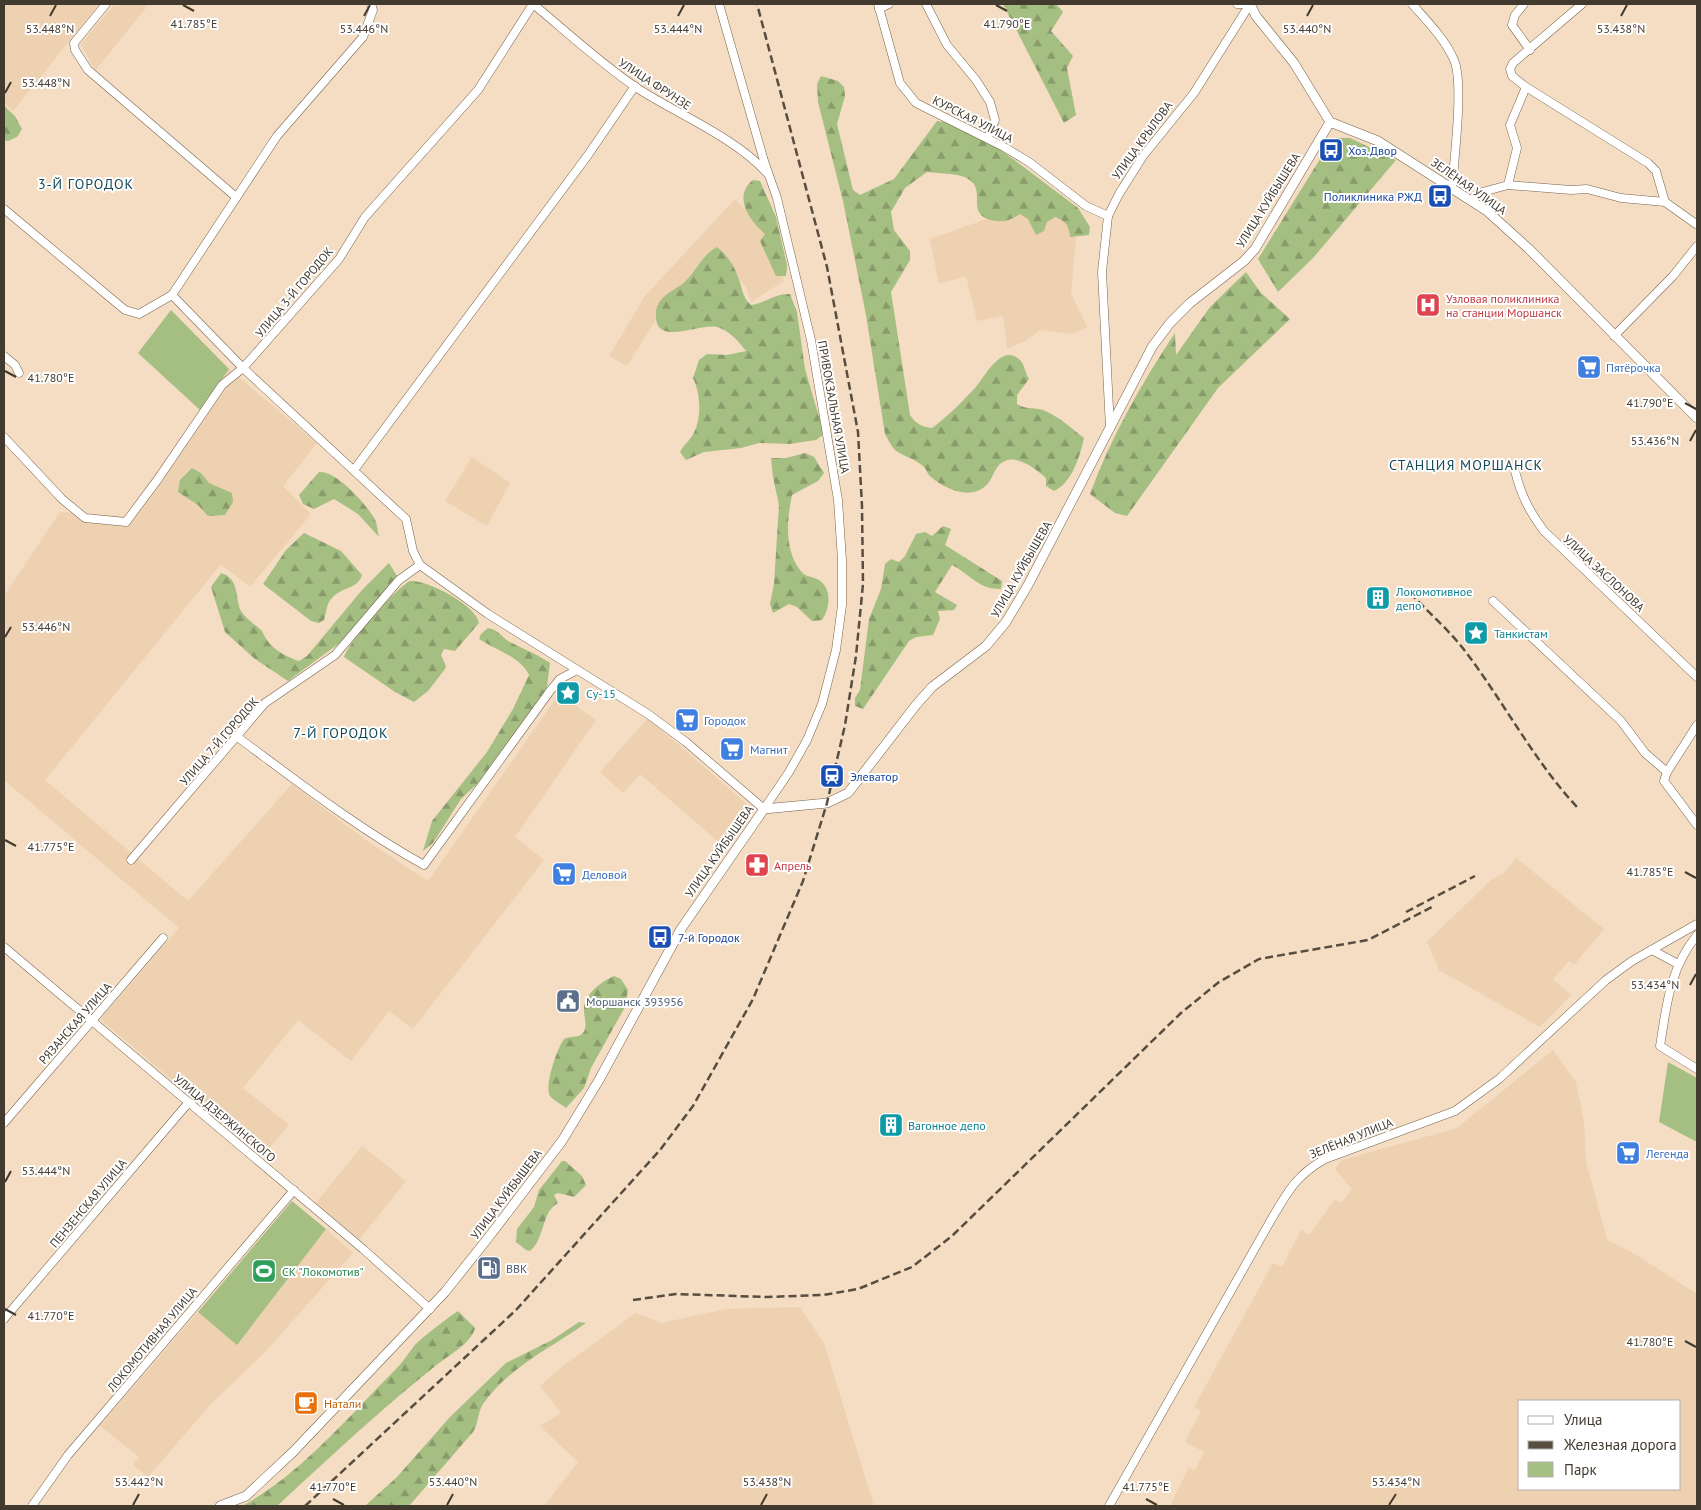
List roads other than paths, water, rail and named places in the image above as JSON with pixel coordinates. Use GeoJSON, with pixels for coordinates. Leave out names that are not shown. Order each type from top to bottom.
{"type":"FeatureCollection","features":[{"type":"Feature","properties":{"kind":"street"},"geometry":{"type":"LineString","coordinates":[[106,4],[74,44],[75,50],[88,70],[236,197]]}},
{"type":"Feature","properties":{"kind":"street"},"geometry":{"type":"LineString","coordinates":[[4,210],[125,310],[139,314],[172,295],[277,136],[363,37],[373,10],[371,4]]}},
{"type":"Feature","properties":{"kind":"street","name":"УЛИЦА ФРУНЗЕ"},"geometry":{"type":"LineString","coordinates":[[533,4],[608,67],[635,86],[762,163]]}},
{"type":"Feature","properties":{"kind":"street","name":"УЛИЦА 3-Й ГОРОДОК"},"geometry":{"type":"LineString","coordinates":[[4,437],[62,499],[85,518],[126,522],[158,479],[222,385],[243,368],[339,260],[365,217],[478,90],[533,4]]}},
{"type":"Feature","properties":{"kind":"street","name":"ПРИВОКЗАЛЬНАЯ УЛИЦА"},"geometry":{"type":"LineString","coordinates":[[720,4],[762,163],[770,177],[777,198],[813,349],[838,500],[842,606],[836,650],[822,704],[807,740],[789,772],[764,808]]}},
{"type":"Feature","properties":{"kind":"street"},"geometry":{"type":"LineString","coordinates":[[878,6],[889,4]]}},
{"type":"Feature","properties":{"kind":"street"},"geometry":{"type":"LineString","coordinates":[[926,4],[946,45],[976,80],[990,102],[995,120],[988,138]]}},
{"type":"Feature","properties":{"kind":"street"},"geometry":{"type":"LineString","coordinates":[[1237,4],[1250,4],[1262,23],[1294,63],[1330,122]]}},
{"type":"Feature","properties":{"kind":"street","name":"УЛИЦА КРЫЛОВА"},"geometry":{"type":"LineString","coordinates":[[1110,428],[1102,272],[1108,216],[1119,194],[1143,156],[1194,93],[1250,4]]}},
{"type":"Feature","properties":{"kind":"street"},"geometry":{"type":"LineString","coordinates":[[1412,4],[1432,26],[1455,61],[1458,93],[1452,188]]}},
{"type":"Feature","properties":{"kind":"street"},"geometry":{"type":"LineString","coordinates":[[1524,4],[1515,15],[1512,26],[1530,50]]}},
{"type":"Feature","properties":{"kind":"street"},"geometry":{"type":"LineString","coordinates":[[1582,4],[1513,63],[1510,69],[1512,76],[1526,87],[1648,163],[1656,171],[1665,202]]}},
{"type":"Feature","properties":{"kind":"street","name":"КУРСКАЯ УЛИЦА"},"geometry":{"type":"LineString","coordinates":[[878,6],[900,83],[916,103],[988,138],[1029,162],[1086,206],[1108,216]]}},
{"type":"Feature","properties":{"kind":"street"},"geometry":{"type":"LineString","coordinates":[[354,470],[583,162],[635,86]]}},
{"type":"Feature","properties":{"kind":"street"},"geometry":{"type":"LineString","coordinates":[[1508,185],[1517,148],[1510,125],[1526,87]]}},
{"type":"Feature","properties":{"kind":"street","name":"ЗЕЛЁНАЯ УЛИЦА"},"geometry":{"type":"LineString","coordinates":[[1330,122],[1378,141],[1471,200],[1510,231],[1697,418]]}},
{"type":"Feature","properties":{"kind":"street","name":"УЛИЦА КУЙБЫШЕВА"},"geometry":{"type":"LineString","coordinates":[[220,1506],[246,1496],[293,1452],[430,1309],[488,1238],[562,1141],[599,1080],[681,928],[764,808],[827,803],[848,793],[932,687],[986,646],[1006,622],[1028,585],[1152,347],[1170,323],[1190,303],[1214,282],[1244,261],[1255,248],[1330,122]]}},
{"type":"Feature","properties":{"kind":"street"},"geometry":{"type":"LineString","coordinates":[[1471,200],[1479,193],[1508,185],[1571,190],[1587,188],[1621,198],[1665,202],[1697,225]]}},
{"type":"Feature","properties":{"kind":"street"},"geometry":{"type":"LineString","coordinates":[[1614,336],[1694,254],[1697,246]]}},
{"type":"Feature","properties":{"kind":"street"},"geometry":{"type":"LineString","coordinates":[[172,295],[243,368],[406,519],[413,551],[420,564],[488,614],[648,714],[678,736],[764,808]]}},
{"type":"Feature","properties":{"kind":"street"},"geometry":{"type":"LineString","coordinates":[[4,356],[15,365],[19,373]]}},
{"type":"Feature","properties":{"kind":"street","name":"УЛИЦА ЗАСЛОНОВА"},"geometry":{"type":"LineString","coordinates":[[1515,471],[1520,493],[1529,512],[1544,531],[1697,677]]}},
{"type":"Feature","properties":{"kind":"street","name":"УЛИЦА 7-Й ГОРОДОК"},"geometry":{"type":"LineString","coordinates":[[131,860],[265,703],[336,655],[399,580],[420,564]]}},
{"type":"Feature","properties":{"kind":"street"},"geometry":{"type":"LineString","coordinates":[[1493,601],[1620,721],[1645,753],[1667,772]]}},
{"type":"Feature","properties":{"kind":"street"},"geometry":{"type":"LineString","coordinates":[[236,736],[341,813],[390,846],[424,865],[560,679],[576,670]]}},
{"type":"Feature","properties":{"kind":"street"},"geometry":{"type":"LineString","coordinates":[[1697,725],[1667,772],[1664,781],[1697,825]]}},
{"type":"Feature","properties":{"kind":"street","name":"ЗЕЛЁНАЯ УЛИЦА"},"geometry":{"type":"LineString","coordinates":[[1109,1506],[1292,1184],[1307,1169],[1325,1159],[1455,1111],[1499,1078],[1606,980],[1632,961],[1697,924]]}},
{"type":"Feature","properties":{"kind":"street"},"geometry":{"type":"LineString","coordinates":[[1697,935],[1678,964],[1670,988],[1660,1046],[1697,1069]]}},
{"type":"Feature","properties":{"kind":"street","name":"РЯЗАНСКАЯ УЛИЦА"},"geometry":{"type":"LineString","coordinates":[[4,1123],[163,938]]}},
{"type":"Feature","properties":{"kind":"street","name":"УЛИЦА ДЗЕРЖИНСКОГО"},"geometry":{"type":"LineString","coordinates":[[4,946],[294,1190],[430,1309]]}},
{"type":"Feature","properties":{"kind":"street"},"geometry":{"type":"LineString","coordinates":[[1652,950],[1678,964]]}},
{"type":"Feature","properties":{"kind":"street","name":"ПЕНЗЕНСКАЯ УЛИЦА"},"geometry":{"type":"LineString","coordinates":[[4,1320],[189,1102]]}},
{"type":"Feature","properties":{"kind":"street","name":"ЛОКОМОТИВНАЯ УЛИЦА"},"geometry":{"type":"LineString","coordinates":[[32,1506],[68,1456],[294,1190]]}},
{"type":"Feature","properties":{"kind":"railway"},"geometry":{"type":"LineString","coordinates":[[305,1506],[516,1310],[660,1150],[693,1106],[753,999],[803,881],[827,803],[845,725],[856,656],[863,584],[862,506],[858,432],[827,267],[757,4]]}},
{"type":"Feature","properties":{"kind":"railway"},"geometry":{"type":"LineString","coordinates":[[1410,593],[1459,643],[1533,751],[1577,807]]}},
{"type":"Feature","properties":{"kind":"railway"},"geometry":{"type":"LineString","coordinates":[[1406,912],[1475,876]]}},
{"type":"Feature","properties":{"kind":"railway"},"geometry":{"type":"LineString","coordinates":[[633,1300],[676,1294],[766,1297],[823,1295],[858,1289],[912,1267],[952,1236],[1181,1013],[1219,982],[1259,959],[1368,940],[1432,907]]}},
{"type":"Feature","properties":{"kind":"place","name":"Хоз.Двор"},"geometry":{"type":"Point","coordinates":[1331,150]}},
{"type":"Feature","properties":{"kind":"place","name":"Поликлиника РЖД"},"geometry":{"type":"Point","coordinates":[1440,196]}},
{"type":"Feature","properties":{"kind":"place","name":"Узловая поликлиника на станции Моршанск"},"geometry":{"type":"Point","coordinates":[1428,305]}},
{"type":"Feature","properties":{"kind":"place","name":"Пятёрочка"},"geometry":{"type":"Point","coordinates":[1589,367]}},
{"type":"Feature","properties":{"kind":"place","name":"Локомотивное депо"},"geometry":{"type":"Point","coordinates":[1378,598]}},
{"type":"Feature","properties":{"kind":"place","name":"Танкистам"},"geometry":{"type":"Point","coordinates":[1476,633]}},
{"type":"Feature","properties":{"kind":"place","name":"Су-15"},"geometry":{"type":"Point","coordinates":[568,693]}},
{"type":"Feature","properties":{"kind":"place","name":"Городок"},"geometry":{"type":"Point","coordinates":[687,720]}},
{"type":"Feature","properties":{"kind":"place","name":"Магнит"},"geometry":{"type":"Point","coordinates":[732,749]}},
{"type":"Feature","properties":{"kind":"place","name":"Элеватор"},"geometry":{"type":"Point","coordinates":[832,776]}},
{"type":"Feature","properties":{"kind":"place","name":"Апрель"},"geometry":{"type":"Point","coordinates":[757,865]}},
{"type":"Feature","properties":{"kind":"place","name":"Деловой"},"geometry":{"type":"Point","coordinates":[564,874]}},
{"type":"Feature","properties":{"kind":"place","name":"7-й Городок"},"geometry":{"type":"Point","coordinates":[660,937]}},
{"type":"Feature","properties":{"kind":"place","name":"Моршанск 393956"},"geometry":{"type":"Point","coordinates":[568,1001]}},
{"type":"Feature","properties":{"kind":"place","name":"Вагонное депо"},"geometry":{"type":"Point","coordinates":[891,1125]}},
{"type":"Feature","properties":{"kind":"place","name":"Легенда"},"geometry":{"type":"Point","coordinates":[1628,1153]}},
{"type":"Feature","properties":{"kind":"place","name":"ВВК"},"geometry":{"type":"Point","coordinates":[489,1268]}},
{"type":"Feature","properties":{"kind":"place","name":"СК \"Локомотив\""},"geometry":{"type":"Point","coordinates":[264,1271]}},
{"type":"Feature","properties":{"kind":"place","name":"Натали"},"geometry":{"type":"Point","coordinates":[306,1403]}},
{"type":"Feature","properties":{"kind":"district","name":"3-Й ГОРОДОК"},"geometry":{"type":"Point","coordinates":[86,184]}},
{"type":"Feature","properties":{"kind":"district","name":"СТАНЦИЯ МОРШАНСК"},"geometry":{"type":"Point","coordinates":[1466,465]}},
{"type":"Feature","properties":{"kind":"district","name":"7-Й ГОРОДОК"},"geometry":{"type":"Point","coordinates":[341,733]}}]}
